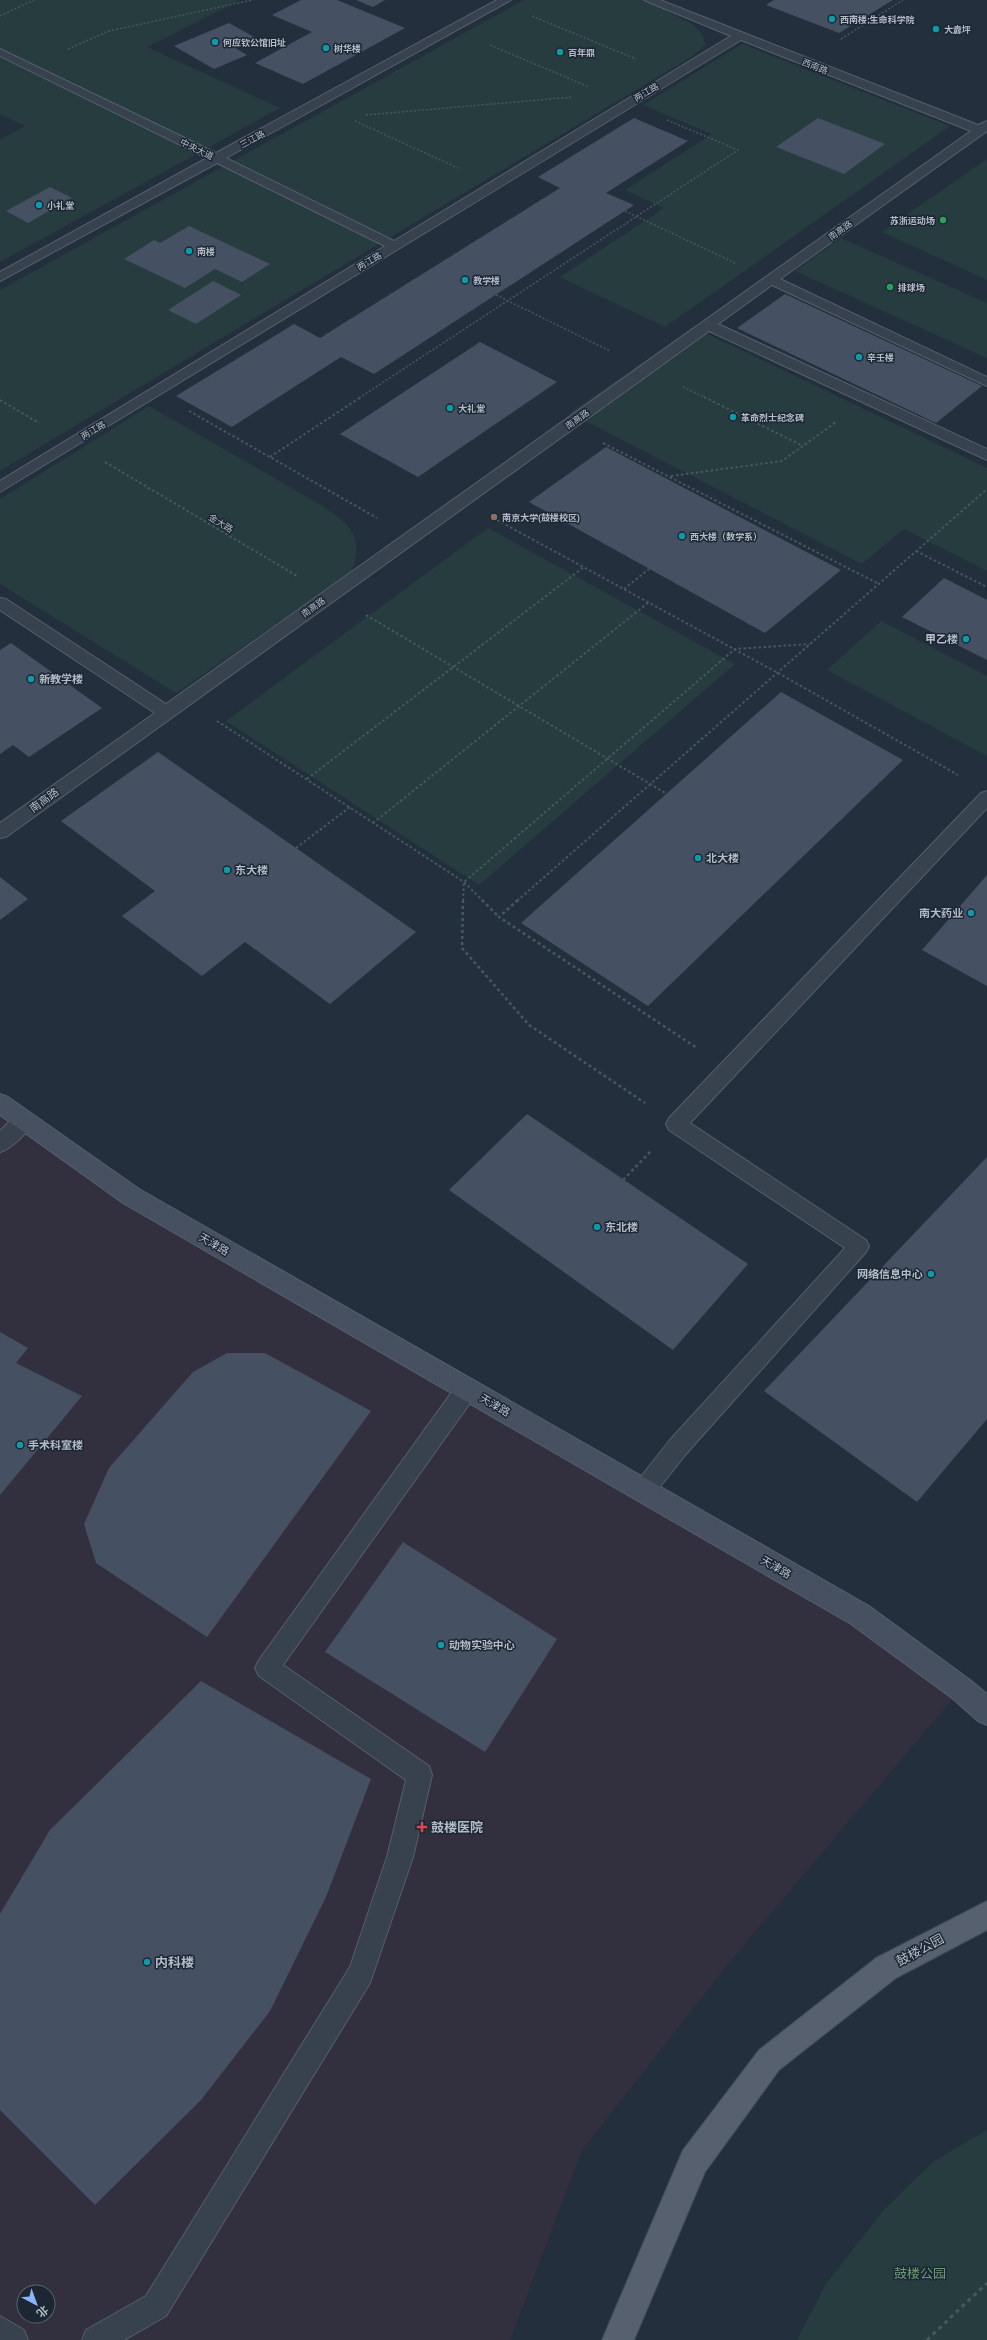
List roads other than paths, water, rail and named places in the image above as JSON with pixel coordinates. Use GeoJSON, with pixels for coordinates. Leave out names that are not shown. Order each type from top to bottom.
{"type":"FeatureCollection","features":[{"type":"Feature","properties":{"kind":"main road","name":"鼓楼公园"},"geometry":{"type":"LineString","coordinates":[[618,2340],[694,2162],[769,2060],[886,1968],[987,1915]]}},
{"type":"Feature","properties":{"kind":"street","name":"天津路"},"geometry":{"type":"LineString","coordinates":[[0,1102],[131,1196],[860,1615],[961,1689],[987,1712]]}},
{"type":"Feature","properties":{"kind":"lane","name":"三江路"},"geometry":{"type":"LineString","coordinates":[[0,277],[505,0]]}},
{"type":"Feature","properties":{"kind":"lane","name":"西南路"},"geometry":{"type":"LineString","coordinates":[[650,0],[806,62],[983,128]]}},
{"type":"Feature","properties":{"kind":"lane","name":"两江路"},"geometry":{"type":"LineString","coordinates":[[0,487],[739,36]]}},
{"type":"Feature","properties":{"kind":"lane","name":"中央大道"},"geometry":{"type":"LineString","coordinates":[[0,52],[394,246]]}},
{"type":"Feature","properties":{"kind":"lane","name":"南高路"},"geometry":{"type":"LineString","coordinates":[[0,832],[983,128]]}},
{"type":"Feature","properties":{"kind":"lane"},"geometry":{"type":"LineString","coordinates":[[771,280],[987,382]]}},
{"type":"Feature","properties":{"kind":"lane"},"geometry":{"type":"LineString","coordinates":[[708,325],[987,455]]}},
{"type":"Feature","properties":{"kind":"lane"},"geometry":{"type":"LineString","coordinates":[[0,603],[166,712]]}},
{"type":"Feature","properties":{"kind":"lane"},"geometry":{"type":"LineString","coordinates":[[644,1490],[678,1447],[859,1246],[676,1124],[730,1069],[987,797]]}},
{"type":"Feature","properties":{"kind":"lane"},"geometry":{"type":"LineString","coordinates":[[0,1144],[24,1120]]}},
{"type":"Feature","properties":{"kind":"lane"},"geometry":{"type":"LineString","coordinates":[[96,2340],[156,2306],[361,1974],[400,1858],[420,1774],[267,1668],[467,1389]]}},
{"type":"Feature","properties":{"kind":"lane"},"geometry":{"type":"LineString","coordinates":[[0,2330],[14,2340]]}},
{"type":"Feature","properties":{"kind":"place","name":"西南楼;生命科学院"},"geometry":{"type":"Point","coordinates":[832,19]}},
{"type":"Feature","properties":{"kind":"place","name":"大纛坪"},"geometry":{"type":"Point","coordinates":[936,29]}},
{"type":"Feature","properties":{"kind":"place","name":"何应钦公馆旧址"},"geometry":{"type":"Point","coordinates":[215,42]}},
{"type":"Feature","properties":{"kind":"place","name":"树华楼"},"geometry":{"type":"Point","coordinates":[326,48]}},
{"type":"Feature","properties":{"kind":"place","name":"百年鼎"},"geometry":{"type":"Point","coordinates":[560,52]}},
{"type":"Feature","properties":{"kind":"place","name":"小礼堂"},"geometry":{"type":"Point","coordinates":[39,205]}},
{"type":"Feature","properties":{"kind":"place","name":"苏浙运动场"},"geometry":{"type":"Point","coordinates":[943,220]}},
{"type":"Feature","properties":{"kind":"place","name":"南楼"},"geometry":{"type":"Point","coordinates":[189,251]}},
{"type":"Feature","properties":{"kind":"place","name":"教学楼"},"geometry":{"type":"Point","coordinates":[465,280]}},
{"type":"Feature","properties":{"kind":"place","name":"排球场"},"geometry":{"type":"Point","coordinates":[890,287]}},
{"type":"Feature","properties":{"kind":"place","name":"辛壬楼"},"geometry":{"type":"Point","coordinates":[859,357]}},
{"type":"Feature","properties":{"kind":"place","name":"大礼堂"},"geometry":{"type":"Point","coordinates":[450,408]}},
{"type":"Feature","properties":{"kind":"place","name":"革命烈士纪念碑"},"geometry":{"type":"Point","coordinates":[733,417]}},
{"type":"Feature","properties":{"kind":"place","name":"南京大学(鼓楼校区)"},"geometry":{"type":"Point","coordinates":[494,517]}},
{"type":"Feature","properties":{"kind":"place","name":"西大楼（数学系）"},"geometry":{"type":"Point","coordinates":[682,536]}},
{"type":"Feature","properties":{"kind":"place","name":"甲乙楼"},"geometry":{"type":"Point","coordinates":[966,639]}},
{"type":"Feature","properties":{"kind":"place","name":"新教学楼"},"geometry":{"type":"Point","coordinates":[31,679]}},
{"type":"Feature","properties":{"kind":"place","name":"北大楼"},"geometry":{"type":"Point","coordinates":[698,858]}},
{"type":"Feature","properties":{"kind":"place","name":"东大楼"},"geometry":{"type":"Point","coordinates":[227,870]}},
{"type":"Feature","properties":{"kind":"place","name":"南大药业"},"geometry":{"type":"Point","coordinates":[971,913]}},
{"type":"Feature","properties":{"kind":"place","name":"东北楼"},"geometry":{"type":"Point","coordinates":[597,1227]}},
{"type":"Feature","properties":{"kind":"place","name":"网络信息中心"},"geometry":{"type":"Point","coordinates":[931,1274]}},
{"type":"Feature","properties":{"kind":"place","name":"手术科室楼"},"geometry":{"type":"Point","coordinates":[20,1445]}},
{"type":"Feature","properties":{"kind":"place","name":"动物实验中心"},"geometry":{"type":"Point","coordinates":[441,1645]}},
{"type":"Feature","properties":{"kind":"place","name":"鼓楼医院"},"geometry":{"type":"Point","coordinates":[422,1827]}},
{"type":"Feature","properties":{"kind":"place","name":"内科楼"},"geometry":{"type":"Point","coordinates":[147,1962]}}]}
